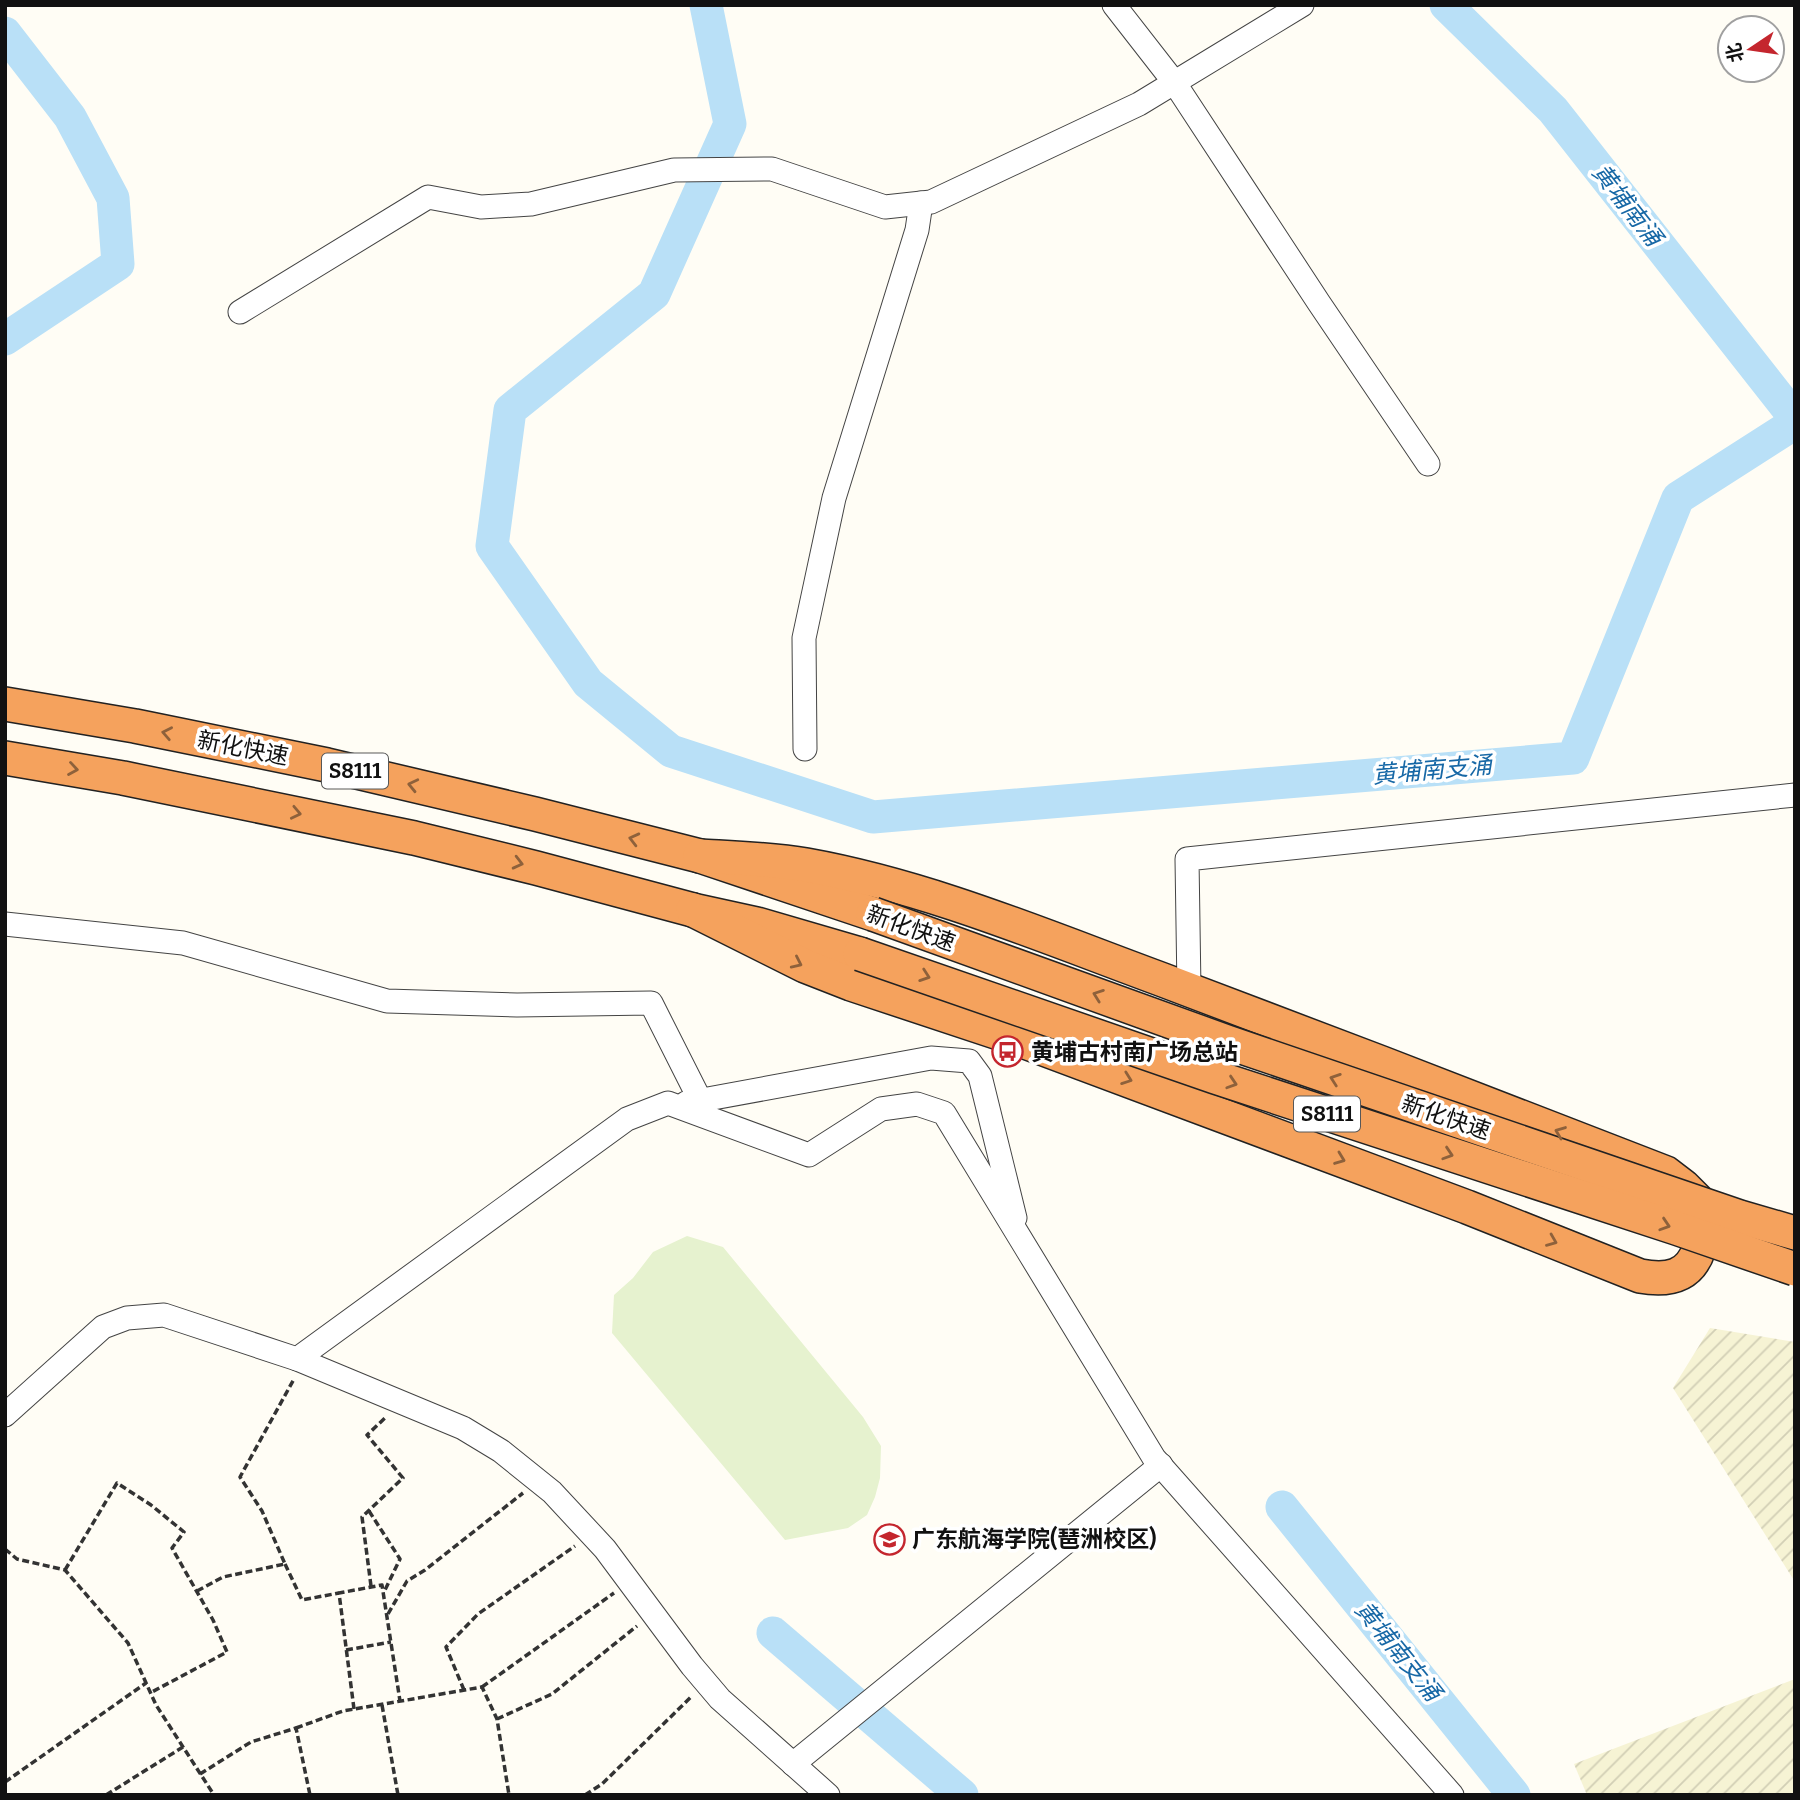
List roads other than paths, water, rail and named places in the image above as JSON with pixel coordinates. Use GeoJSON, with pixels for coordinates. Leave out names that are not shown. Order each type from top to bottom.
{"type":"FeatureCollection","features":[{"type":"Feature","properties":{"kind":"highway","name":"新化快速"},"geometry":{"type":"LineString","coordinates":[[5,704],[135,726],[327,765],[700,856],[873,914],[1253,1051],[1726,1213],[1795,1233]]}},
{"type":"Feature","properties":{"kind":"highway","name":"新化快速"},"geometry":{"type":"LineString","coordinates":[[5,758],[123,778],[414,838],[757,924],[860,954],[1215,1077],[1795,1269]]}},
{"type":"Feature","properties":{"kind":"highway"},"geometry":{"type":"LineString","coordinates":[[693,910],[805,967],[1081,1062],[1466,1207],[1640,1276],[1658,1279],[1688,1269],[1696,1257],[1704,1233],[1702,1205],[1666,1173],[1189,990],[984,914],[898,888],[807,865],[700,856]]}},
{"type":"Feature","properties":{"kind":"street"},"geometry":{"type":"LineString","coordinates":[[1114,5],[1174,82],[1428,464]]}},
{"type":"Feature","properties":{"kind":"street"},"geometry":{"type":"LineString","coordinates":[[240,312],[428,197],[481,207],[531,204],[674,170],[772,169],[885,207],[931,202],[1139,104],[1302,5]]}},
{"type":"Feature","properties":{"kind":"street"},"geometry":{"type":"LineString","coordinates":[[805,749],[804,638],[834,498],[917,230],[921,203]]}},
{"type":"Feature","properties":{"kind":"street"},"geometry":{"type":"LineString","coordinates":[[1189,990],[1187,859],[1795,795]]}},
{"type":"Feature","properties":{"kind":"street"},"geometry":{"type":"LineString","coordinates":[[5,924],[183,943],[387,1001],[517,1005],[651,1003],[700,1100]]}},
{"type":"Feature","properties":{"kind":"street"},"geometry":{"type":"LineString","coordinates":[[676,1106],[931,1058],[969,1061],[980,1076],[1021,1241]]}},
{"type":"Feature","properties":{"kind":"street"},"geometry":{"type":"LineString","coordinates":[[300,1360],[627,1119],[668,1103],[809,1155],[881,1109],[917,1104],[944,1113],[1154,1458],[1452,1795]]}},
{"type":"Feature","properties":{"kind":"street"},"geometry":{"type":"LineString","coordinates":[[5,1415],[103,1327],[127,1318],[163,1315],[300,1360],[463,1428],[502,1451],[552,1492],[605,1549],[720,1699],[828,1795]]}},
{"type":"Feature","properties":{"kind":"street"},"geometry":{"type":"LineString","coordinates":[[793,1764],[1161,1465]]}},
{"type":"Feature","properties":{"kind":"waterway","name":"黄埔南支涌"},"geometry":{"type":"LineString","coordinates":[[706,5],[730,124],[654,294],[510,410],[492,546],[588,683],[671,751],[873,817],[1573,758],[1678,498],[1795,423]]}},
{"type":"Feature","properties":{"kind":"waterway","name":"黄埔南涌"},"geometry":{"type":"LineString","coordinates":[[1446,5],[1553,110],[1795,418]]}},
{"type":"Feature","properties":{"kind":"waterway"},"geometry":{"type":"LineString","coordinates":[[5,33],[70,117],[113,198],[118,264],[5,339]]}},
{"type":"Feature","properties":{"kind":"waterway","name":"黄埔南支涌"},"geometry":{"type":"LineString","coordinates":[[1282,1507],[1514,1795]]}},
{"type":"Feature","properties":{"kind":"waterway"},"geometry":{"type":"LineString","coordinates":[[773,1633],[962,1795]]}},
{"type":"Feature","properties":{"kind":"place","name":"黄埔古村南广场总站"},"geometry":{"type":"Point","coordinates":[1008,1052]}},
{"type":"Feature","properties":{"kind":"place","name":"广东航海学院(琶洲校区)"},"geometry":{"type":"Point","coordinates":[889,1539]}}]}
